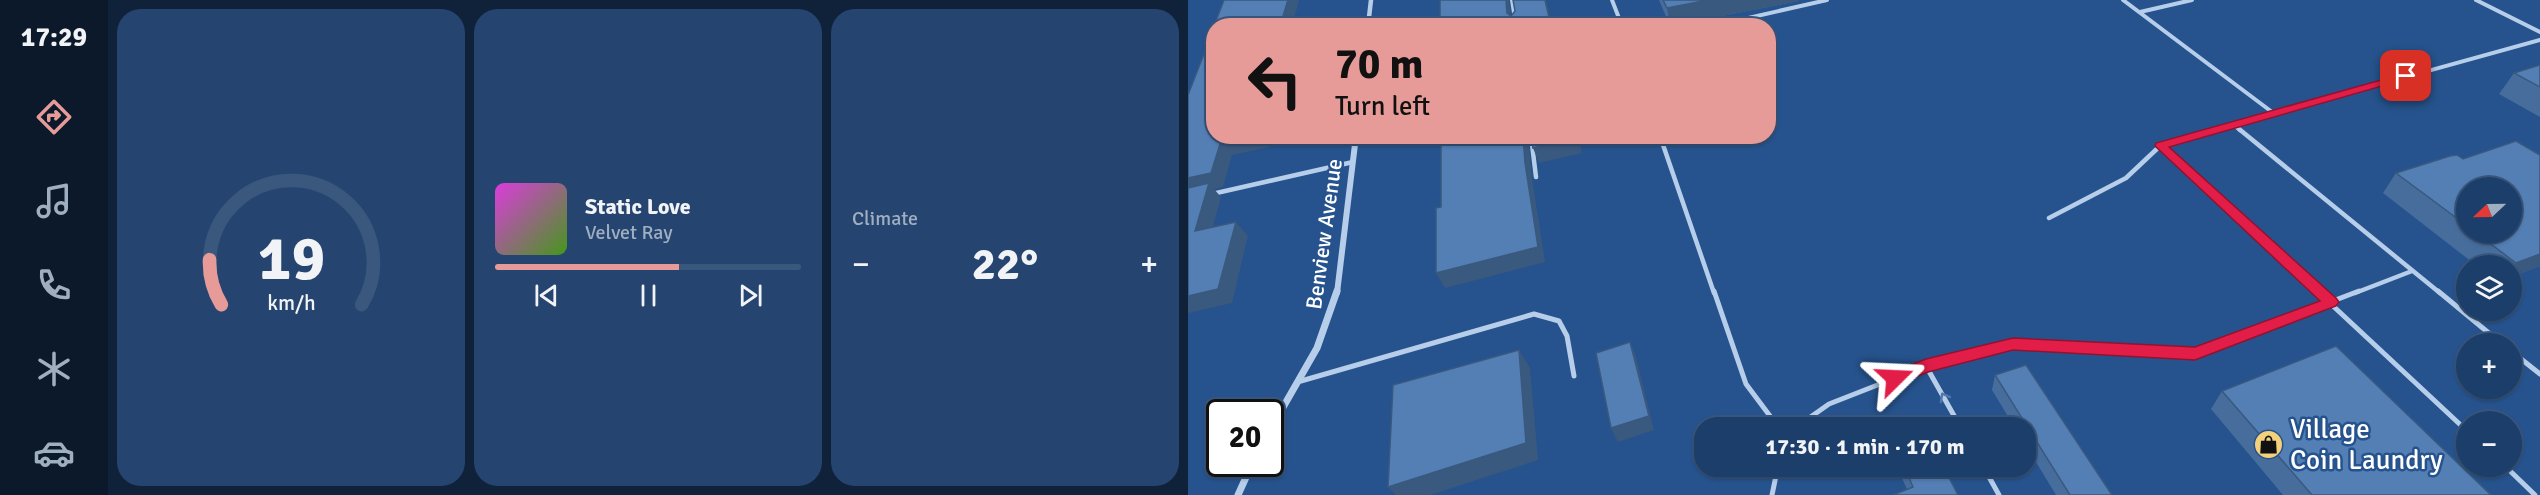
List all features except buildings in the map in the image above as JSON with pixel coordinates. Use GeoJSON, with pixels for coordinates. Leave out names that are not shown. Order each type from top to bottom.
{"type":"FeatureCollection","features":[{"type":"Feature","properties":{"kind":"street"},"geometry":{"type":"LineString","coordinates":[[1369,18],[1371,0]]}},
{"type":"Feature","properties":{"kind":"street","name":"Benview Avenue"},"geometry":{"type":"LineString","coordinates":[[1284,408],[1323,339],[1337,295],[1355,144]]}},
{"type":"Feature","properties":{"kind":"street"},"geometry":{"type":"LineString","coordinates":[[1238,495],[1246,477]]}},
{"type":"Feature","properties":{"kind":"lane"},"geometry":{"type":"LineString","coordinates":[[1512,0],[1515,18]]}},
{"type":"Feature","properties":{"kind":"lane"},"geometry":{"type":"LineString","coordinates":[[1612,0],[1619,18]]}},
{"type":"Feature","properties":{"kind":"lane"},"geometry":{"type":"LineString","coordinates":[[1748,18],[1827,0]]}},
{"type":"Feature","properties":{"kind":"lane"},"geometry":{"type":"LineString","coordinates":[[2123,0],[2272,112]]}},
{"type":"Feature","properties":{"kind":"lane"},"geometry":{"type":"LineString","coordinates":[[2139,12],[2193,0]]}},
{"type":"Feature","properties":{"kind":"lane"},"geometry":{"type":"LineString","coordinates":[[2476,0],[2540,32]]}},
{"type":"Feature","properties":{"kind":"lane"},"geometry":{"type":"LineString","coordinates":[[2049,218],[2126,178],[2160,146],[2272,112],[2540,40]]}},
{"type":"Feature","properties":{"kind":"lane"},"geometry":{"type":"LineString","coordinates":[[2233,124],[2488,333]]}},
{"type":"Feature","properties":{"kind":"lane"},"geometry":{"type":"LineString","coordinates":[[1532,144],[1536,177]]}},
{"type":"Feature","properties":{"kind":"lane"},"geometry":{"type":"LineString","coordinates":[[1663,144],[1746,384],[1771,417]]}},
{"type":"Feature","properties":{"kind":"lane"},"geometry":{"type":"LineString","coordinates":[[2160,146],[2331,302],[2456,421]]}},
{"type":"Feature","properties":{"kind":"lane"},"geometry":{"type":"LineString","coordinates":[[1209,195],[1353,162]]}},
{"type":"Feature","properties":{"kind":"lane"},"geometry":{"type":"LineString","coordinates":[[1811,417],[1829,404],[1926,366],[2013,344],[2195,354],[2412,271]]}},
{"type":"Feature","properties":{"kind":"lane"},"geometry":{"type":"LineString","coordinates":[[1301,381],[1534,314],[1559,321],[1567,336],[1574,376]]}},
{"type":"Feature","properties":{"kind":"lane"},"geometry":{"type":"LineString","coordinates":[[2522,360],[2540,374]]}},
{"type":"Feature","properties":{"kind":"lane"},"geometry":{"type":"LineString","coordinates":[[1926,366],[1955,417]]}},
{"type":"Feature","properties":{"kind":"lane"},"geometry":{"type":"LineString","coordinates":[[1772,495],[1776,477]]}},
{"type":"Feature","properties":{"kind":"lane"},"geometry":{"type":"LineString","coordinates":[[1989,477],[1999,495]]}},
{"type":"Feature","properties":{"kind":"lane"},"geometry":{"type":"LineString","coordinates":[[2516,477],[2535,495]]}},
{"type":"Feature","properties":{"kind":"place","name":"Village Coin Laundry"},"geometry":{"type":"Point","coordinates":[2269,445]}},
{"type":"Feature","properties":{"kind":"route"},"geometry":{"type":"LineString","coordinates":[[1895,378],[1926,366],[2013,344],[2195,354],[2331,302],[2160,146],[2272,112],[2406,76]]}}]}
